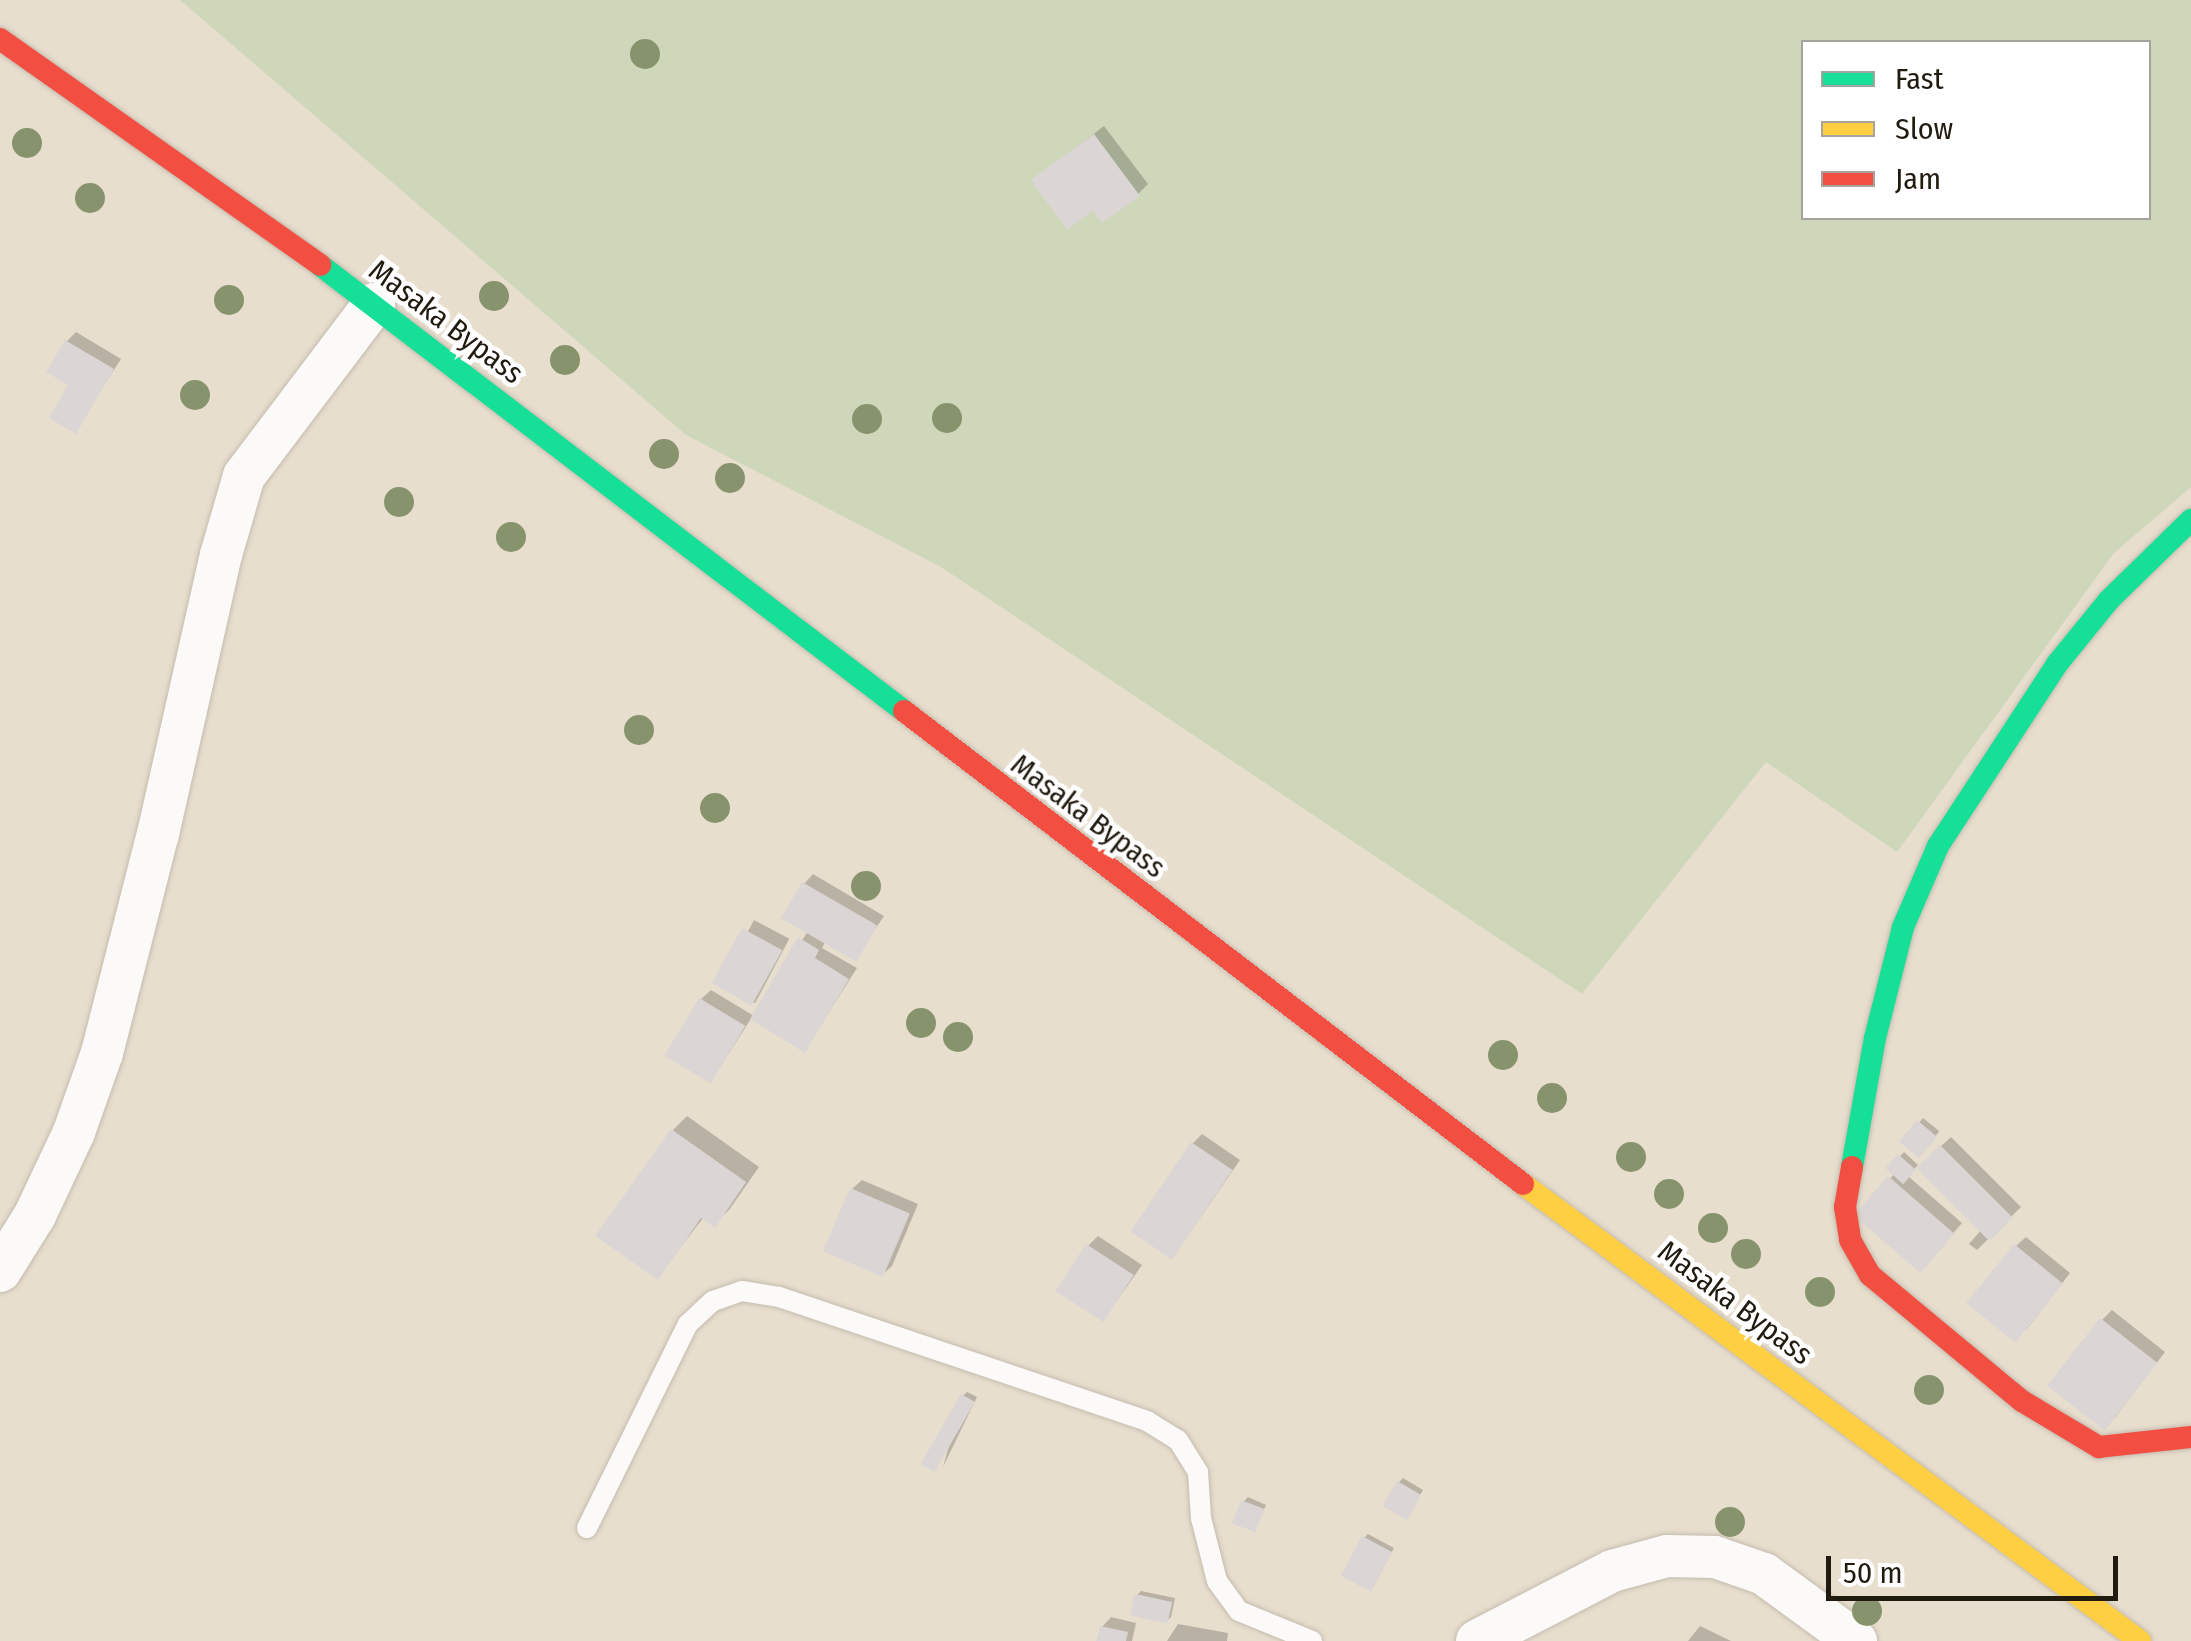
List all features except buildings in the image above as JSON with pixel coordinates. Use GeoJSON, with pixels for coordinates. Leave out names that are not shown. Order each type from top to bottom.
{"type":"FeatureCollection","features":[{"type":"Feature","properties":{"kind":"main road","name":"Masaka Bypass"},"geometry":{"type":"LineString","coordinates":[[0,39],[374,304],[1400,1092],[2140,1641]]}},
{"type":"Feature","properties":{"kind":"main road"},"geometry":{"type":"LineString","coordinates":[[2191,520],[2108,600],[2057,664],[1938,846],[1902,927],[1875,1038],[1844,1207],[1850,1240],[1870,1275],[2022,1401],[2099,1447],[2191,1436]]}},
{"type":"Feature","properties":{"kind":"street"},"geometry":{"type":"LineString","coordinates":[[0,1270],[35,1215],[74,1132],[102,1053],[158,834],[220,555],[244,476],[374,304]]}},
{"type":"Feature","properties":{"kind":"street"},"geometry":{"type":"LineString","coordinates":[[1478,1641],[1612,1570],[1667,1556],[1714,1557],[1764,1574],[1856,1641]]}},
{"type":"Feature","properties":{"kind":"lane"},"geometry":{"type":"LineString","coordinates":[[587,1528],[688,1324],[713,1302],[742,1291],[779,1298],[1148,1421],[1178,1440],[1198,1472],[1201,1518],[1217,1581],[1239,1610],[1312,1641]]}},
{"type":"Feature","properties":{"kind":"green space"},"geometry":{"type":"Polygon","coordinates":[[[180,0],[2191,0],[2191,487],[2114,553],[1897,852],[1766,762],[1582,994],[941,567],[686,435],[180,0]]]}},
{"type":"Feature","properties":{"kind":"traffic: fast"},"geometry":{"type":"LineString","coordinates":[[320,265],[904,711]]}},
{"type":"Feature","properties":{"kind":"traffic: fast"},"geometry":{"type":"LineString","coordinates":[[1852,1167],[1875,1038],[1903,927],[1938,846],[2057,664],[2109,600],[2191,520]]}},
{"type":"Feature","properties":{"kind":"traffic: slow"},"geometry":{"type":"LineString","coordinates":[[1523,1184],[2140,1641]]}},
{"type":"Feature","properties":{"kind":"traffic: jam"},"geometry":{"type":"LineString","coordinates":[[0,39],[320,265]]}},
{"type":"Feature","properties":{"kind":"traffic: jam"},"geometry":{"type":"LineString","coordinates":[[904,711],[1523,1184]]}},
{"type":"Feature","properties":{"kind":"traffic: jam"},"geometry":{"type":"LineString","coordinates":[[1852,1167],[1845,1207],[1850,1240],[1870,1275],[2022,1401],[2099,1447],[2191,1437]]}}]}
